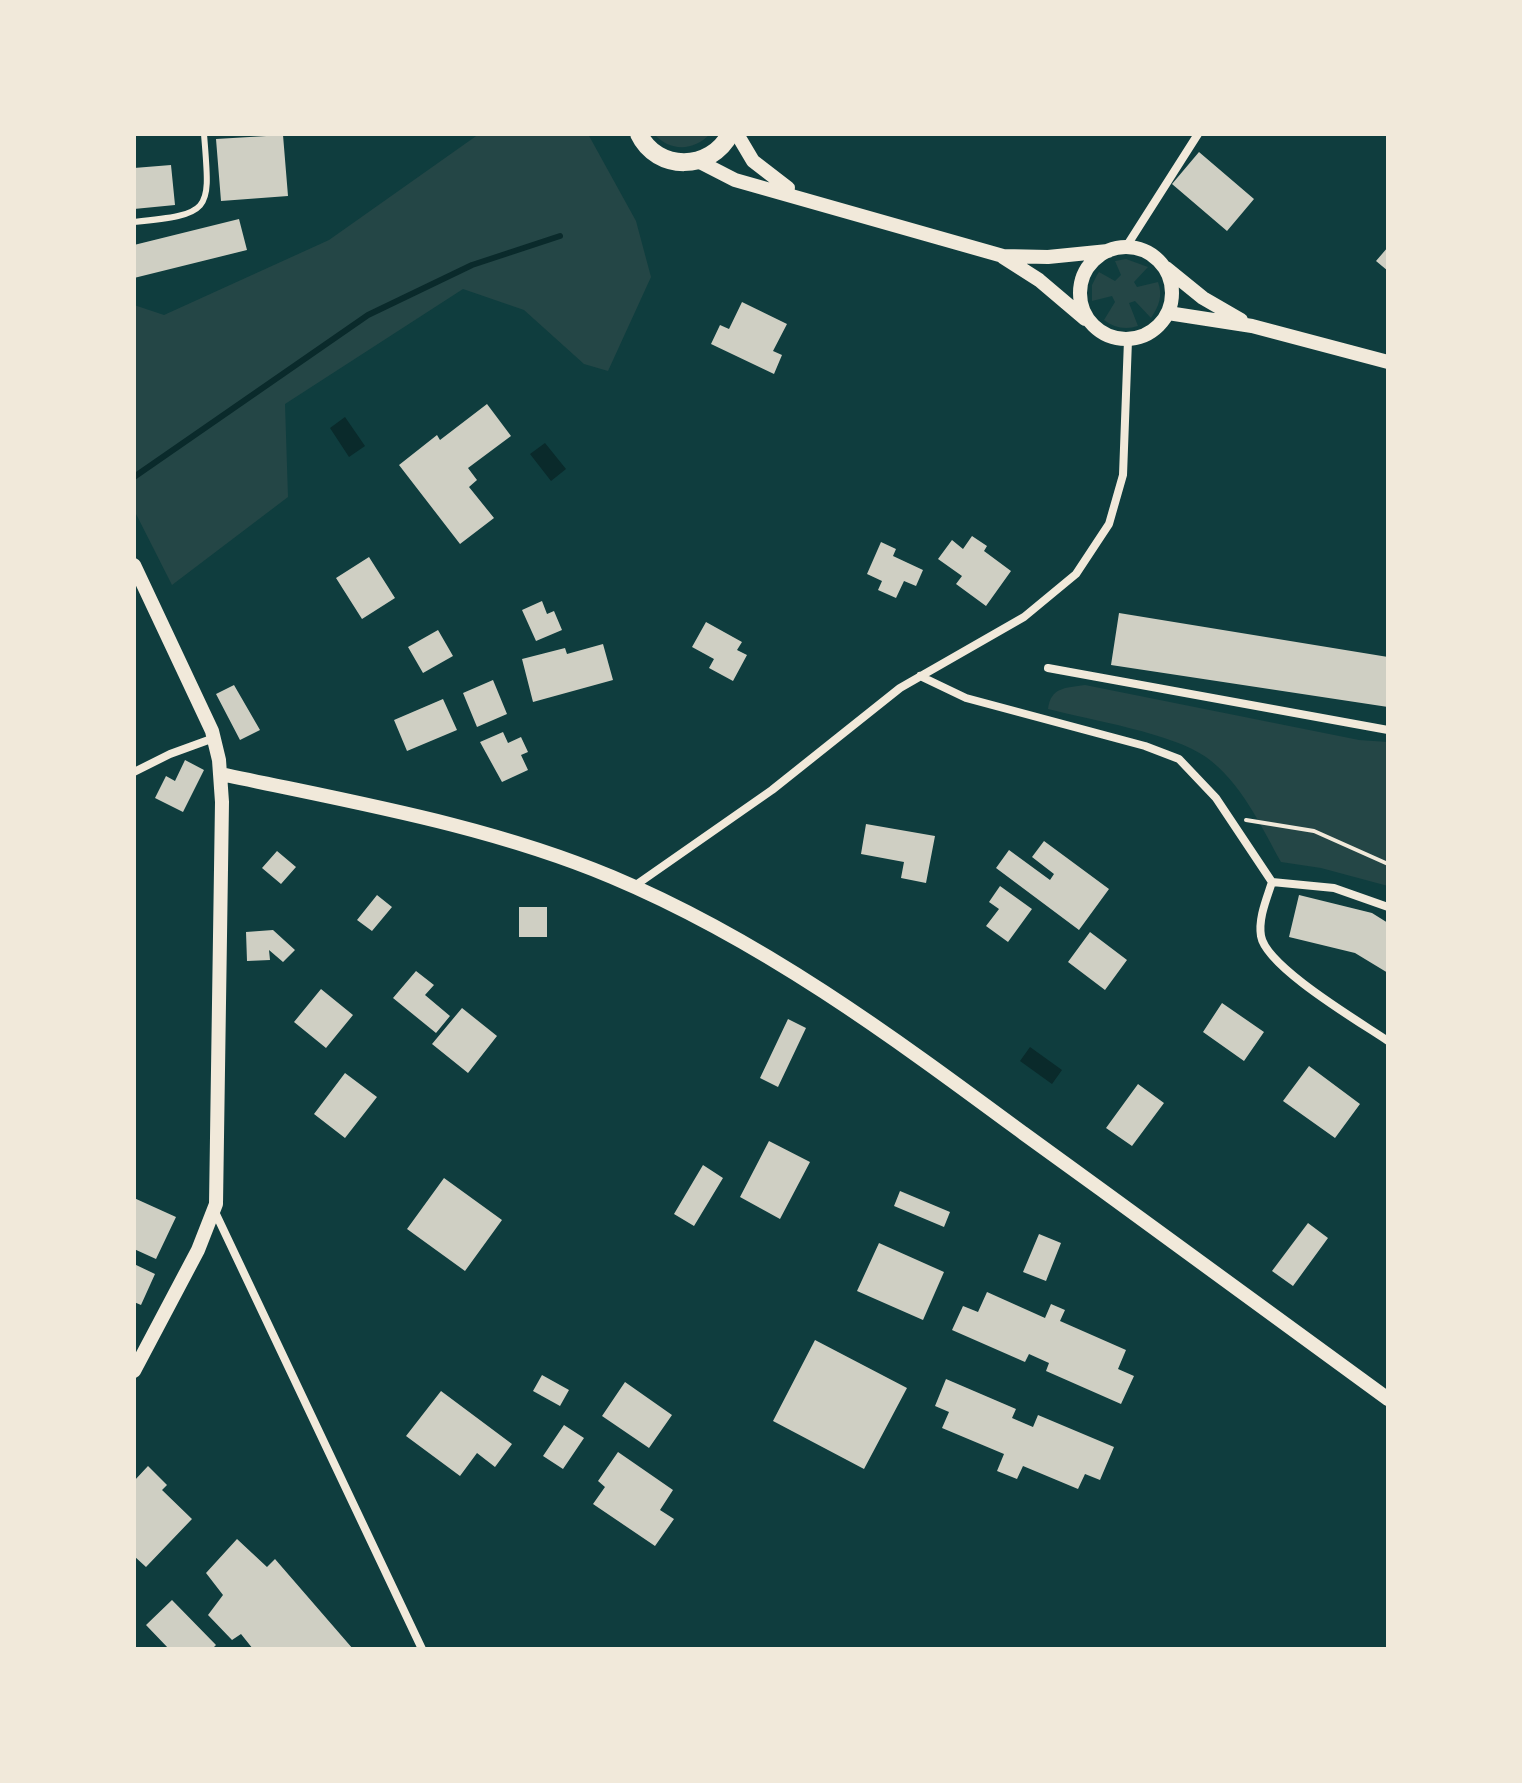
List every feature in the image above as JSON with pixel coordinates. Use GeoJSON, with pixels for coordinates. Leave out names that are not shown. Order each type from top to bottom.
{"type":"FeatureCollection","features":[{"type":"Feature","properties":{"kind":"main road"},"geometry":{"type":"LineString","coordinates":[[639,134],[652,151],[666,160],[698,161],[713,154],[730,134]]}},
{"type":"Feature","properties":{"kind":"street"},"geometry":{"type":"LineString","coordinates":[[737,134],[761,168],[798,195]]}},
{"type":"Feature","properties":{"kind":"street"},"geometry":{"type":"LineString","coordinates":[[1126,247],[1198,134]]}},
{"type":"Feature","properties":{"kind":"street"},"geometry":{"type":"LineString","coordinates":[[698,161],[735,180],[798,195],[1003,256],[1048,257],[1126,247],[1153,255],[1203,298],[1252,326]]}},
{"type":"Feature","properties":{"kind":"street"},"geometry":{"type":"LineString","coordinates":[[1095,328],[1087,318],[1079,292],[1088,267],[1108,251]]}},
{"type":"Feature","properties":{"kind":"street"},"geometry":{"type":"LineString","coordinates":[[1003,256],[1039,280],[1095,328],[1117,339],[1128,340],[1152,332],[1168,313],[1173,289],[1163,266]]}},
{"type":"Feature","properties":{"kind":"street"},"geometry":{"type":"LineString","coordinates":[[1168,313],[1252,326],[1388,362]]}},
{"type":"Feature","properties":{"kind":"street"},"geometry":{"type":"LineString","coordinates":[[633,887],[772,790],[888,697],[1034,610],[1076,574],[1095,549],[1112,517],[1123,475],[1128,340]]}},
{"type":"Feature","properties":{"kind":"street"},"geometry":{"type":"LineString","coordinates":[[134,565],[214,738],[221,774],[215,1212],[422,1649]]}},
{"type":"Feature","properties":{"kind":"street"},"geometry":{"type":"LineString","coordinates":[[1048,668],[1388,730]]}},
{"type":"Feature","properties":{"kind":"street"},"geometry":{"type":"LineString","coordinates":[[920,676],[966,698],[1169,754],[1196,774],[1232,819],[1272,882],[1261,925],[1266,948],[1290,971],[1388,1041]]}},
{"type":"Feature","properties":{"kind":"street"},"geometry":{"type":"LineString","coordinates":[[134,772],[214,738]]}},
{"type":"Feature","properties":{"kind":"street"},"geometry":{"type":"LineString","coordinates":[[221,774],[467,831],[588,868],[633,887],[764,955],[860,1014],[1388,1399]]}},
{"type":"Feature","properties":{"kind":"street"},"geometry":{"type":"LineString","coordinates":[[1272,882],[1334,888],[1388,907]]}},
{"type":"Feature","properties":{"kind":"street"},"geometry":{"type":"LineString","coordinates":[[134,1371],[215,1212]]}},
{"type":"Feature","properties":{"kind":"lane"},"geometry":{"type":"LineString","coordinates":[[134,222],[177,218],[200,208],[208,192],[204,134]]}},
{"type":"Feature","properties":{"kind":"path"},"geometry":{"type":"LineString","coordinates":[[1232,819],[1279,822],[1314,831],[1388,864]]}},
{"type":"Feature","properties":{"kind":"shaded area"},"geometry":{"type":"Polygon","coordinates":[[[479,134],[588,134],[636,221],[651,277],[608,371],[584,364],[524,310],[463,289],[285,404],[288,497],[172,585],[134,510],[134,305],[164,315],[329,240],[479,134]]]}},
{"type":"Feature","properties":{"kind":"shaded area"},"geometry":{"type":"Polygon","coordinates":[[[654,134],[710,134],[697,144],[682,147],[667,144],[654,134]]]}},
{"type":"Feature","properties":{"kind":"shaded area"},"geometry":{"type":"Polygon","coordinates":[[[1126,259],[1148,267],[1134,282],[1137,287],[1158,282],[1160,296],[1151,318],[1135,301],[1129,303],[1138,326],[1125,328],[1104,320],[1115,302],[1112,296],[1092,301],[1092,285],[1099,272],[1115,281],[1121,275],[1115,261],[1126,259]]]}},
{"type":"Feature","properties":{"kind":"shaded area"},"geometry":{"type":"Polygon","coordinates":[[[345,417],[365,446],[349,457],[330,428],[345,417]]]}},
{"type":"Feature","properties":{"kind":"shaded area"},"geometry":{"type":"Polygon","coordinates":[[[545,443],[566,469],[551,481],[530,454],[545,443]]]}},
{"type":"Feature","properties":{"kind":"shaded area"},"geometry":{"type":"Polygon","coordinates":[[[1085,685],[1359,740],[1388,742],[1388,886],[1321,868],[1281,862],[1230,779],[1191,748],[1130,728],[1048,709],[1056,693],[1065,688],[1085,685]]]}},
{"type":"Feature","properties":{"kind":"shaded area"},"geometry":{"type":"Polygon","coordinates":[[[1030,1047],[1062,1070],[1052,1084],[1020,1061],[1030,1047]]]}},
{"type":"Feature","properties":{"kind":"building"},"geometry":{"type":"Polygon","coordinates":[[[283,135],[288,196],[221,201],[216,139],[283,135]]]}},
{"type":"Feature","properties":{"kind":"building"},"geometry":{"type":"Polygon","coordinates":[[[1199,152],[1254,199],[1227,231],[1172,184],[1199,152]]]}},
{"type":"Feature","properties":{"kind":"building"},"geometry":{"type":"Polygon","coordinates":[[[171,165],[175,205],[134,209],[134,168],[171,165]]]}},
{"type":"Feature","properties":{"kind":"building"},"geometry":{"type":"Polygon","coordinates":[[[239,219],[247,250],[134,278],[134,245],[239,219]]]}},
{"type":"Feature","properties":{"kind":"building"},"geometry":{"type":"Polygon","coordinates":[[[1388,247],[1388,271],[1376,261],[1388,247]]]}},
{"type":"Feature","properties":{"kind":"building"},"geometry":{"type":"Polygon","coordinates":[[[742,302],[787,324],[773,351],[782,355],[774,374],[711,344],[720,325],[729,329],[742,302]]]}},
{"type":"Feature","properties":{"kind":"building"},"geometry":{"type":"Polygon","coordinates":[[[487,404],[511,436],[468,468],[477,480],[469,487],[494,518],[460,544],[399,465],[437,435],[440,440],[487,404]]]}},
{"type":"Feature","properties":{"kind":"building"},"geometry":{"type":"Polygon","coordinates":[[[972,536],[987,546],[984,551],[1011,571],[986,606],[956,584],[962,576],[938,559],[952,540],[963,549],[972,536]]]}},
{"type":"Feature","properties":{"kind":"building"},"geometry":{"type":"Polygon","coordinates":[[[881,542],[896,549],[893,556],[923,570],[916,586],[904,581],[896,598],[878,590],[882,581],[867,574],[881,542]]]}},
{"type":"Feature","properties":{"kind":"building"},"geometry":{"type":"Polygon","coordinates":[[[369,557],[395,598],[362,619],[336,578],[369,557]]]}},
{"type":"Feature","properties":{"kind":"building"},"geometry":{"type":"Polygon","coordinates":[[[542,601],[547,614],[554,611],[562,630],[536,641],[522,610],[542,601]]]}},
{"type":"Feature","properties":{"kind":"building"},"geometry":{"type":"Polygon","coordinates":[[[1119,613],[1388,657],[1388,707],[1111,665],[1119,613]]]}},
{"type":"Feature","properties":{"kind":"building"},"geometry":{"type":"Polygon","coordinates":[[[706,622],[742,642],[737,650],[747,655],[733,681],[709,668],[714,659],[692,647],[706,622]]]}},
{"type":"Feature","properties":{"kind":"building"},"geometry":{"type":"Polygon","coordinates":[[[438,630],[453,656],[423,673],[408,647],[438,630]]]}},
{"type":"Feature","properties":{"kind":"building"},"geometry":{"type":"Polygon","coordinates":[[[603,644],[613,680],[533,702],[522,659],[565,648],[567,654],[603,644]]]}},
{"type":"Feature","properties":{"kind":"building"},"geometry":{"type":"Polygon","coordinates":[[[493,680],[507,714],[477,727],[463,693],[493,680]]]}},
{"type":"Feature","properties":{"kind":"building"},"geometry":{"type":"Polygon","coordinates":[[[234,685],[260,730],[240,740],[216,694],[234,685]]]}},
{"type":"Feature","properties":{"kind":"building"},"geometry":{"type":"Polygon","coordinates":[[[443,699],[457,730],[407,751],[394,720],[443,699]]]}},
{"type":"Feature","properties":{"kind":"building"},"geometry":{"type":"Polygon","coordinates":[[[503,732],[508,743],[521,737],[528,752],[521,755],[528,770],[502,782],[480,742],[503,732]]]}},
{"type":"Feature","properties":{"kind":"building"},"geometry":{"type":"Polygon","coordinates":[[[185,760],[204,770],[183,812],[155,798],[166,776],[175,781],[185,760]]]}},
{"type":"Feature","properties":{"kind":"building"},"geometry":{"type":"Polygon","coordinates":[[[866,824],[935,836],[926,883],[901,878],[904,862],[861,854],[866,824]]]}},
{"type":"Feature","properties":{"kind":"building"},"geometry":{"type":"Polygon","coordinates":[[[1044,841],[1109,889],[1079,930],[996,868],[1009,850],[1050,880],[1054,874],[1032,857],[1044,841]]]}},
{"type":"Feature","properties":{"kind":"building"},"geometry":{"type":"Polygon","coordinates":[[[277,851],[296,867],[281,884],[262,868],[277,851]]]}},
{"type":"Feature","properties":{"kind":"building"},"geometry":{"type":"Polygon","coordinates":[[[1000,886],[1032,909],[1008,942],[986,926],[999,909],[989,902],[1000,886]]]}},
{"type":"Feature","properties":{"kind":"building"},"geometry":{"type":"Polygon","coordinates":[[[377,895],[392,907],[372,931],[357,920],[377,895]]]}},
{"type":"Feature","properties":{"kind":"building"},"geometry":{"type":"Polygon","coordinates":[[[1299,895],[1372,913],[1388,923],[1388,973],[1355,953],[1289,937],[1299,895]]]}},
{"type":"Feature","properties":{"kind":"building"},"geometry":{"type":"Polygon","coordinates":[[[519,907],[547,907],[547,937],[519,937],[519,907]]]}},
{"type":"Feature","properties":{"kind":"building"},"geometry":{"type":"Polygon","coordinates":[[[273,930],[295,950],[283,962],[269,950],[270,960],[247,961],[246,932],[273,930]]]}},
{"type":"Feature","properties":{"kind":"building"},"geometry":{"type":"Polygon","coordinates":[[[1090,932],[1127,960],[1105,990],[1068,962],[1090,932]]]}},
{"type":"Feature","properties":{"kind":"building"},"geometry":{"type":"Polygon","coordinates":[[[416,971],[434,985],[425,995],[450,1016],[436,1033],[393,998],[416,971]]]}},
{"type":"Feature","properties":{"kind":"building"},"geometry":{"type":"Polygon","coordinates":[[[321,989],[353,1015],[326,1048],[294,1022],[321,989]]]}},
{"type":"Feature","properties":{"kind":"building"},"geometry":{"type":"Polygon","coordinates":[[[1222,1003],[1264,1032],[1244,1061],[1203,1032],[1222,1003]]]}},
{"type":"Feature","properties":{"kind":"building"},"geometry":{"type":"Polygon","coordinates":[[[462,1008],[497,1036],[468,1073],[432,1044],[462,1008]]]}},
{"type":"Feature","properties":{"kind":"building"},"geometry":{"type":"Polygon","coordinates":[[[788,1019],[806,1028],[778,1087],[760,1078],[788,1019]]]}},
{"type":"Feature","properties":{"kind":"building"},"geometry":{"type":"Polygon","coordinates":[[[1309,1066],[1360,1104],[1335,1138],[1283,1101],[1309,1066]]]}},
{"type":"Feature","properties":{"kind":"building"},"geometry":{"type":"Polygon","coordinates":[[[345,1073],[377,1097],[345,1138],[314,1114],[345,1073]]]}},
{"type":"Feature","properties":{"kind":"building"},"geometry":{"type":"Polygon","coordinates":[[[1138,1084],[1164,1103],[1132,1146],[1106,1128],[1138,1084]]]}},
{"type":"Feature","properties":{"kind":"building"},"geometry":{"type":"Polygon","coordinates":[[[769,1141],[810,1162],[780,1219],[740,1197],[769,1141]]]}},
{"type":"Feature","properties":{"kind":"building"},"geometry":{"type":"Polygon","coordinates":[[[703,1165],[723,1178],[694,1226],[674,1214],[703,1165]]]}},
{"type":"Feature","properties":{"kind":"building"},"geometry":{"type":"Polygon","coordinates":[[[444,1178],[502,1220],[465,1271],[407,1229],[444,1178]]]}},
{"type":"Feature","properties":{"kind":"building"},"geometry":{"type":"Polygon","coordinates":[[[900,1191],[950,1212],[944,1227],[894,1206],[900,1191]]]}},
{"type":"Feature","properties":{"kind":"building"},"geometry":{"type":"Polygon","coordinates":[[[134,1198],[176,1217],[156,1259],[134,1249],[134,1198]]]}},
{"type":"Feature","properties":{"kind":"building"},"geometry":{"type":"Polygon","coordinates":[[[1308,1223],[1328,1238],[1293,1286],[1272,1271],[1308,1223]]]}},
{"type":"Feature","properties":{"kind":"building"},"geometry":{"type":"Polygon","coordinates":[[[1039,1234],[1061,1243],[1046,1281],[1023,1272],[1039,1234]]]}},
{"type":"Feature","properties":{"kind":"building"},"geometry":{"type":"Polygon","coordinates":[[[879,1243],[944,1272],[923,1320],[857,1291],[879,1243]]]}},
{"type":"Feature","properties":{"kind":"building"},"geometry":{"type":"Polygon","coordinates":[[[134,1264],[155,1274],[141,1305],[134,1302],[134,1264]]]}},
{"type":"Feature","properties":{"kind":"building"},"geometry":{"type":"Polygon","coordinates":[[[987,1292],[1045,1318],[1051,1304],[1065,1310],[1060,1321],[1126,1350],[1118,1369],[1134,1376],[1121,1404],[1046,1371],[1049,1363],[1029,1354],[1025,1362],[952,1330],[963,1306],[978,1312],[987,1292]]]}},
{"type":"Feature","properties":{"kind":"building"},"geometry":{"type":"Polygon","coordinates":[[[815,1340],[907,1388],[864,1469],[773,1421],[815,1340]]]}},
{"type":"Feature","properties":{"kind":"building"},"geometry":{"type":"Polygon","coordinates":[[[542,1375],[569,1390],[560,1406],[533,1391],[542,1375]]]}},
{"type":"Feature","properties":{"kind":"building"},"geometry":{"type":"Polygon","coordinates":[[[946,1379],[1016,1409],[1012,1418],[1033,1427],[1038,1415],[1114,1447],[1100,1480],[1085,1474],[1078,1489],[1023,1466],[1017,1479],[997,1471],[1004,1454],[942,1428],[949,1412],[935,1406],[946,1379]]]}},
{"type":"Feature","properties":{"kind":"building"},"geometry":{"type":"Polygon","coordinates":[[[625,1382],[672,1415],[649,1448],[602,1416],[625,1382]]]}},
{"type":"Feature","properties":{"kind":"building"},"geometry":{"type":"Polygon","coordinates":[[[441,1391],[512,1444],[495,1467],[477,1453],[460,1476],[406,1436],[441,1391]]]}},
{"type":"Feature","properties":{"kind":"building"},"geometry":{"type":"Polygon","coordinates":[[[564,1425],[584,1438],[563,1469],[543,1456],[564,1425]]]}},
{"type":"Feature","properties":{"kind":"building"},"geometry":{"type":"Polygon","coordinates":[[[618,1452],[673,1490],[660,1510],[674,1519],[655,1546],[593,1504],[605,1487],[598,1481],[618,1452]]]}},
{"type":"Feature","properties":{"kind":"building"},"geometry":{"type":"Polygon","coordinates":[[[148,1466],[167,1485],[162,1490],[192,1519],[146,1567],[134,1556],[134,1481],[148,1466]]]}},
{"type":"Feature","properties":{"kind":"building"},"geometry":{"type":"Polygon","coordinates":[[[237,1539],[267,1567],[275,1559],[353,1649],[253,1649],[241,1634],[232,1640],[208,1615],[223,1595],[206,1573],[237,1539]]]}},
{"type":"Feature","properties":{"kind":"building"},"geometry":{"type":"Polygon","coordinates":[[[172,1600],[216,1645],[212,1649],[169,1649],[146,1625],[172,1600]]]}},
{"type":"Feature","properties":{"kind":"waterway"},"geometry":{"type":"LineString","coordinates":[[134,477],[368,315],[472,265],[560,236]]}}]}
